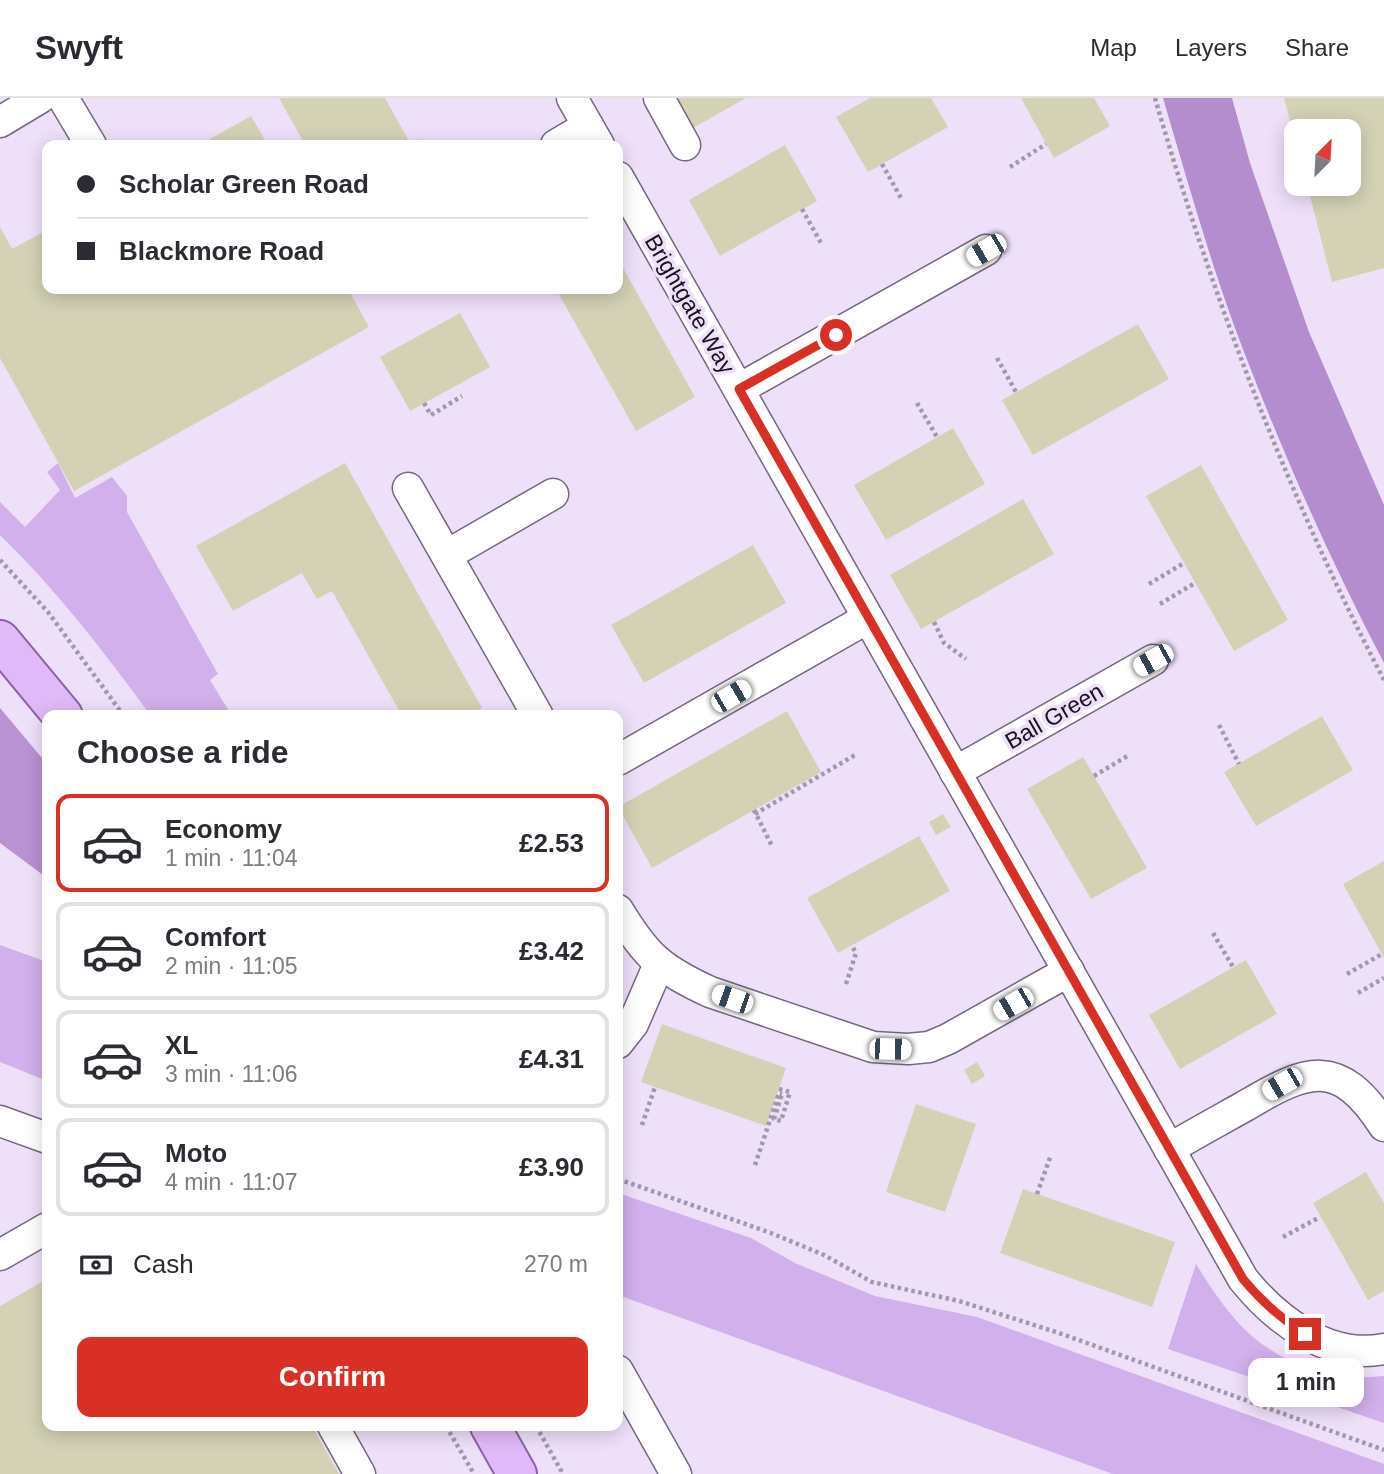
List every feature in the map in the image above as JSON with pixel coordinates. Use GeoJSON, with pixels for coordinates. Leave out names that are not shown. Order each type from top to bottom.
{"type":"FeatureCollection","features":[{"type":"Feature","properties":{"kind":"main road"},"geometry":{"type":"LineString","coordinates":[[0,640],[58,710]]}},
{"type":"Feature","properties":{"kind":"main road"},"geometry":{"type":"LineString","coordinates":[[493,1431],[517,1474]]}},
{"type":"Feature","properties":{"kind":"street"},"geometry":{"type":"LineString","coordinates":[[0,122],[40,98]]}},
{"type":"Feature","properties":{"kind":"street"},"geometry":{"type":"LineString","coordinates":[[63,98],[88,140]]}},
{"type":"Feature","properties":{"kind":"street"},"geometry":{"type":"LineString","coordinates":[[572,98],[594,136]]}},
{"type":"Feature","properties":{"kind":"street"},"geometry":{"type":"LineString","coordinates":[[659,98],[685,145]]}},
{"type":"Feature","properties":{"kind":"street","name":"Brightgate Way"},"geometry":{"type":"LineString","coordinates":[[623,186],[1243,1279],[1261,1301],[1282,1320],[1305,1334],[1357,1352],[1384,1349]]}},
{"type":"Feature","properties":{"kind":"street"},"geometry":{"type":"LineString","coordinates":[[739,389],[986,250]]}},
{"type":"Feature","properties":{"kind":"street"},"geometry":{"type":"LineString","coordinates":[[408,488],[535,710]]}},
{"type":"Feature","properties":{"kind":"street"},"geometry":{"type":"LineString","coordinates":[[447,555],[554,495]]}},
{"type":"Feature","properties":{"kind":"street"},"geometry":{"type":"LineString","coordinates":[[623,757],[868,618]]}},
{"type":"Feature","properties":{"kind":"street","name":"Ball Green"},"geometry":{"type":"LineString","coordinates":[[956,772],[1153,660]]}},
{"type":"Feature","properties":{"kind":"street"},"geometry":{"type":"LineString","coordinates":[[623,918],[642,949],[659,964],[687,981],[710,992],[855,1042],[890,1049],[929,1047],[948,1039],[1069,971]]}},
{"type":"Feature","properties":{"kind":"street"},"geometry":{"type":"LineString","coordinates":[[623,1036],[637,1018],[659,964]]}},
{"type":"Feature","properties":{"kind":"street"},"geometry":{"type":"LineString","coordinates":[[1170,1149],[1282,1084],[1310,1076],[1325,1076],[1359,1091],[1384,1126]]}},
{"type":"Feature","properties":{"kind":"street"},"geometry":{"type":"LineString","coordinates":[[0,1121],[42,1136]]}},
{"type":"Feature","properties":{"kind":"street"},"geometry":{"type":"LineString","coordinates":[[0,1255],[42,1231]]}},
{"type":"Feature","properties":{"kind":"street"},"geometry":{"type":"LineString","coordinates":[[623,1380],[676,1474]]}},
{"type":"Feature","properties":{"kind":"street"},"geometry":{"type":"LineString","coordinates":[[336,1431],[360,1474]]}},
{"type":"Feature","properties":{"kind":"path"},"geometry":{"type":"LineString","coordinates":[[1155,98],[1214,288],[1285,474],[1345,606],[1384,680]]}},
{"type":"Feature","properties":{"kind":"path"},"geometry":{"type":"LineString","coordinates":[[1010,167],[1046,144]]}},
{"type":"Feature","properties":{"kind":"path"},"geometry":{"type":"LineString","coordinates":[[882,164],[901,198]]}},
{"type":"Feature","properties":{"kind":"path"},"geometry":{"type":"LineString","coordinates":[[802,209],[821,243]]}},
{"type":"Feature","properties":{"kind":"path"},"geometry":{"type":"LineString","coordinates":[[997,358],[1016,392]]}},
{"type":"Feature","properties":{"kind":"path"},"geometry":{"type":"LineString","coordinates":[[424,403],[430,415],[462,396]]}},
{"type":"Feature","properties":{"kind":"path"},"geometry":{"type":"LineString","coordinates":[[917,403],[937,437]]}},
{"type":"Feature","properties":{"kind":"path"},"geometry":{"type":"LineString","coordinates":[[0,559],[48,612],[120,710]]}},
{"type":"Feature","properties":{"kind":"path"},"geometry":{"type":"LineString","coordinates":[[1149,584],[1184,563]]}},
{"type":"Feature","properties":{"kind":"path"},"geometry":{"type":"LineString","coordinates":[[1160,604],[1195,583]]}},
{"type":"Feature","properties":{"kind":"path"},"geometry":{"type":"LineString","coordinates":[[934,622],[944,643],[966,659]]}},
{"type":"Feature","properties":{"kind":"path"},"geometry":{"type":"LineString","coordinates":[[1219,725],[1239,764]]}},
{"type":"Feature","properties":{"kind":"path"},"geometry":{"type":"LineString","coordinates":[[772,846],[754,812],[855,755]]}},
{"type":"Feature","properties":{"kind":"path"},"geometry":{"type":"LineString","coordinates":[[1094,776],[1129,755]]}},
{"type":"Feature","properties":{"kind":"path"},"geometry":{"type":"LineString","coordinates":[[1213,933],[1233,967]]}},
{"type":"Feature","properties":{"kind":"path"},"geometry":{"type":"LineString","coordinates":[[846,984],[856,953],[852,946]]}},
{"type":"Feature","properties":{"kind":"path"},"geometry":{"type":"LineString","coordinates":[[1347,974],[1382,954]]}},
{"type":"Feature","properties":{"kind":"path"},"geometry":{"type":"LineString","coordinates":[[1358,993],[1384,978]]}},
{"type":"Feature","properties":{"kind":"path"},"geometry":{"type":"LineString","coordinates":[[642,1125],[655,1087]]}},
{"type":"Feature","properties":{"kind":"path"},"geometry":{"type":"LineString","coordinates":[[781,1091],[790,1092],[780,1121],[774,1119],[781,1091]]}},
{"type":"Feature","properties":{"kind":"path"},"geometry":{"type":"LineString","coordinates":[[755,1165],[781,1091]]}},
{"type":"Feature","properties":{"kind":"path"},"geometry":{"type":"LineString","coordinates":[[1037,1194],[1051,1155]]}},
{"type":"Feature","properties":{"kind":"path"},"geometry":{"type":"LineString","coordinates":[[623,1181],[771,1233],[824,1255],[872,1282],[960,1301],[1059,1333],[1384,1450]]}},
{"type":"Feature","properties":{"kind":"path"},"geometry":{"type":"LineString","coordinates":[[1283,1237],[1320,1217]]}},
{"type":"Feature","properties":{"kind":"path"},"geometry":{"type":"LineString","coordinates":[[449,1431],[474,1474]]}},
{"type":"Feature","properties":{"kind":"path"},"geometry":{"type":"LineString","coordinates":[[539,1431],[563,1474]]}},
{"type":"Feature","properties":{"kind":"shaded area"},"geometry":{"type":"Polygon","coordinates":[[[1163,98],[1232,98],[1250,163],[1309,332],[1384,505],[1384,663],[1310,509],[1244,352],[1211,258],[1163,98]]]}},
{"type":"Feature","properties":{"kind":"shaded area"},"geometry":{"type":"Polygon","coordinates":[[[58,463],[75,498],[112,477],[127,496],[127,512],[218,674],[210,680],[228,710],[146,710],[79,622],[41,577],[0,535],[0,502],[25,527],[60,490],[47,472],[58,463]]]}},
{"type":"Feature","properties":{"kind":"shaded area"},"geometry":{"type":"Polygon","coordinates":[[[0,708],[42,758],[42,874],[0,843],[0,708]]]}},
{"type":"Feature","properties":{"kind":"shaded area"},"geometry":{"type":"Polygon","coordinates":[[[0,945],[42,960],[42,1079],[0,1062],[0,945]]]}},
{"type":"Feature","properties":{"kind":"shaded area"},"geometry":{"type":"Polygon","coordinates":[[[623,1195],[751,1238],[795,1263],[875,1296],[977,1317],[1384,1464],[1384,1474],[1113,1474],[623,1297],[623,1195]]]}},
{"type":"Feature","properties":{"kind":"shaded area"},"geometry":{"type":"Polygon","coordinates":[[[1196,1264],[1218,1298],[1242,1327],[1272,1350],[1289,1360],[1328,1373],[1355,1377],[1384,1376],[1384,1423],[1168,1349],[1196,1264]]]}},
{"type":"Feature","properties":{"kind":"building"},"geometry":{"type":"Polygon","coordinates":[[[279,98],[385,98],[408,140],[302,140],[279,98]]]}},
{"type":"Feature","properties":{"kind":"building"},"geometry":{"type":"Polygon","coordinates":[[[673,98],[746,98],[691,129],[673,98]]]}},
{"type":"Feature","properties":{"kind":"building"},"geometry":{"type":"Polygon","coordinates":[[[870,98],[931,98],[948,127],[868,172],[836,117],[870,98]]]}},
{"type":"Feature","properties":{"kind":"building"},"geometry":{"type":"Polygon","coordinates":[[[1021,98],[1094,98],[1110,126],[1054,158],[1021,98]]]}},
{"type":"Feature","properties":{"kind":"building"},"geometry":{"type":"Polygon","coordinates":[[[1284,98],[1384,98],[1384,268],[1332,282],[1310,196],[1362,196],[1362,119],[1290,119],[1284,98]]]}},
{"type":"Feature","properties":{"kind":"building"},"geometry":{"type":"Polygon","coordinates":[[[251,116],[265,140],[208,140],[251,116]]]}},
{"type":"Feature","properties":{"kind":"building"},"geometry":{"type":"Polygon","coordinates":[[[785,145],[817,201],[720,256],[689,200],[785,145]]]}},
{"type":"Feature","properties":{"kind":"building"},"geometry":{"type":"Polygon","coordinates":[[[0,227],[12,249],[42,233],[42,294],[351,294],[369,327],[74,491],[0,358],[0,227]]]}},
{"type":"Feature","properties":{"kind":"building"},"geometry":{"type":"Polygon","coordinates":[[[623,268],[695,397],[636,431],[559,294],[623,294],[623,268]]]}},
{"type":"Feature","properties":{"kind":"building"},"geometry":{"type":"Polygon","coordinates":[[[460,313],[490,367],[410,411],[380,357],[460,313]]]}},
{"type":"Feature","properties":{"kind":"building"},"geometry":{"type":"Polygon","coordinates":[[[1138,324],[1169,379],[1033,455],[1002,400],[1138,324]]]}},
{"type":"Feature","properties":{"kind":"building"},"geometry":{"type":"Polygon","coordinates":[[[953,428],[985,484],[886,540],[854,485],[953,428]]]}},
{"type":"Feature","properties":{"kind":"building"},"geometry":{"type":"Polygon","coordinates":[[[345,463],[482,708],[399,710],[332,591],[317,599],[302,573],[233,611],[196,546],[345,463]]]}},
{"type":"Feature","properties":{"kind":"building"},"geometry":{"type":"Polygon","coordinates":[[[1201,465],[1288,620],[1234,651],[1146,496],[1201,465]]]}},
{"type":"Feature","properties":{"kind":"building"},"geometry":{"type":"Polygon","coordinates":[[[1023,499],[1054,554],[921,629],[890,575],[1023,499]]]}},
{"type":"Feature","properties":{"kind":"building"},"geometry":{"type":"Polygon","coordinates":[[[753,545],[786,603],[644,683],[611,625],[753,545]]]}},
{"type":"Feature","properties":{"kind":"building"},"geometry":{"type":"Polygon","coordinates":[[[787,711],[821,772],[652,868],[623,816],[623,804],[787,711]]]}},
{"type":"Feature","properties":{"kind":"building"},"geometry":{"type":"Polygon","coordinates":[[[1322,716],[1353,770],[1256,826],[1224,772],[1322,716]]]}},
{"type":"Feature","properties":{"kind":"building"},"geometry":{"type":"Polygon","coordinates":[[[1083,757],[1147,868],[1091,899],[1027,789],[1083,757]]]}},
{"type":"Feature","properties":{"kind":"building"},"geometry":{"type":"Polygon","coordinates":[[[943,814],[951,827],[936,835],[929,822],[943,814]]]}},
{"type":"Feature","properties":{"kind":"building"},"geometry":{"type":"Polygon","coordinates":[[[919,836],[950,891],[838,953],[807,898],[919,836]]]}},
{"type":"Feature","properties":{"kind":"building"},"geometry":{"type":"Polygon","coordinates":[[[1384,861],[1384,958],[1343,884],[1384,861]]]}},
{"type":"Feature","properties":{"kind":"building"},"geometry":{"type":"Polygon","coordinates":[[[1246,960],[1277,1014],[1180,1069],[1149,1015],[1246,960]]]}},
{"type":"Feature","properties":{"kind":"building"},"geometry":{"type":"Polygon","coordinates":[[[662,1024],[786,1068],[766,1126],[641,1082],[662,1024]]]}},
{"type":"Feature","properties":{"kind":"building"},"geometry":{"type":"Polygon","coordinates":[[[977,1062],[985,1076],[972,1084],[964,1070],[977,1062]]]}},
{"type":"Feature","properties":{"kind":"building"},"geometry":{"type":"Polygon","coordinates":[[[916,1104],[976,1124],[945,1212],[886,1192],[916,1104]]]}},
{"type":"Feature","properties":{"kind":"building"},"geometry":{"type":"Polygon","coordinates":[[[1366,1172],[1384,1203],[1384,1291],[1368,1300],[1313,1203],[1366,1172]]]}},
{"type":"Feature","properties":{"kind":"building"},"geometry":{"type":"Polygon","coordinates":[[[1023,1189],[1175,1242],[1152,1307],[1000,1253],[1023,1189]]]}},
{"type":"Feature","properties":{"kind":"building"},"geometry":{"type":"Polygon","coordinates":[[[42,1282],[42,1431],[315,1431],[339,1474],[0,1474],[0,1306],[42,1282]]]}},
{"type":"Feature","properties":{"kind":"route"},"geometry":{"type":"LineString","coordinates":[[836,335],[739,389],[1243,1279],[1261,1301],[1282,1320],[1305,1334]]}}]}
